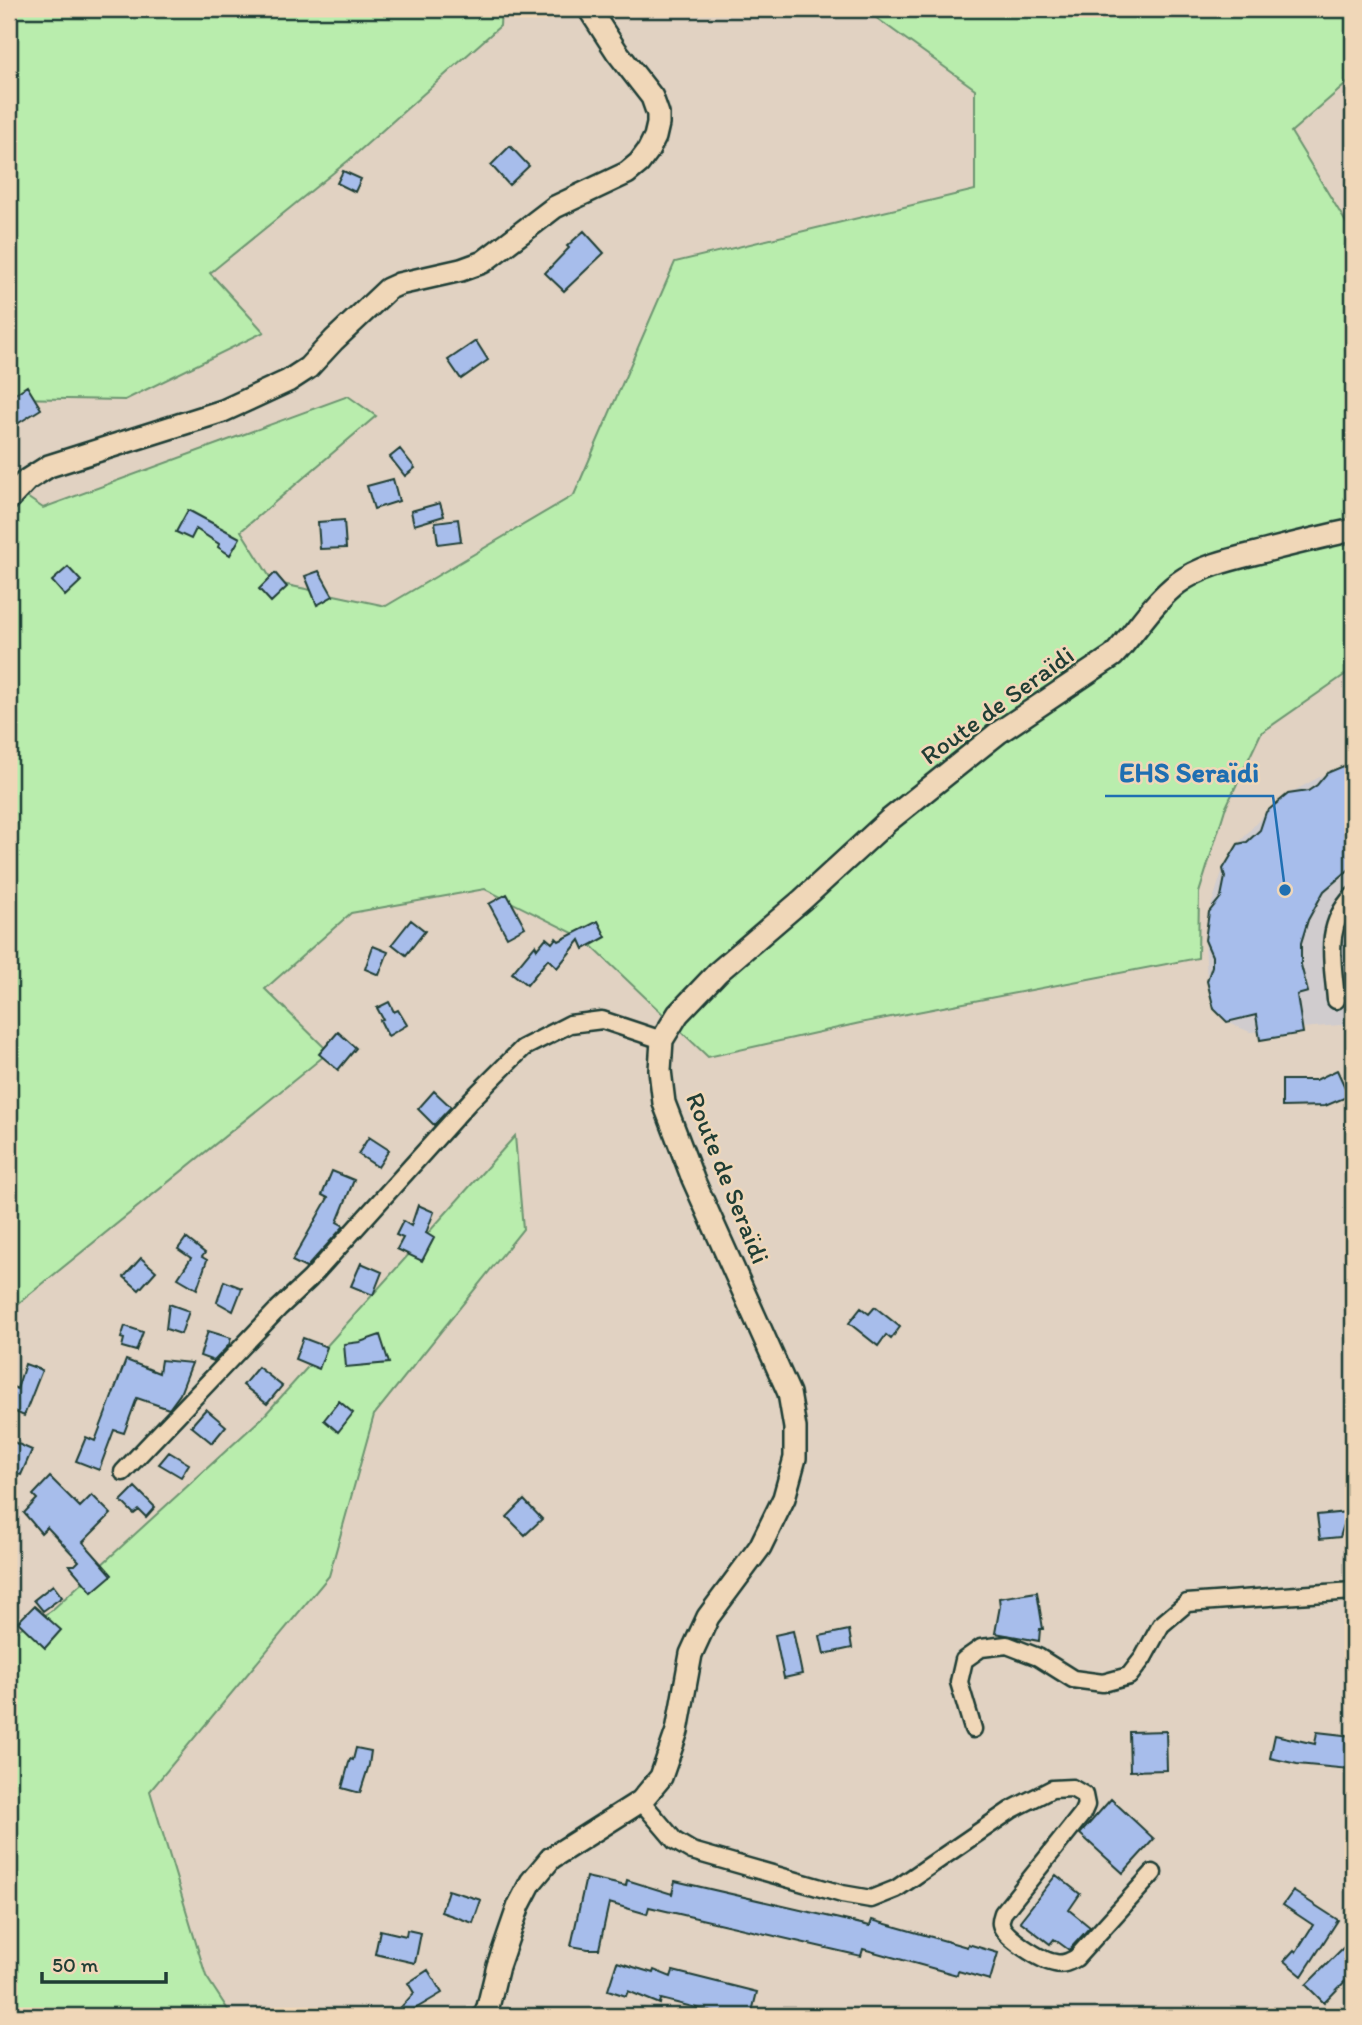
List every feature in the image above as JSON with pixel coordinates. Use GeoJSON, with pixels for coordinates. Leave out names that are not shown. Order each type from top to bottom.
{"type":"FeatureCollection","features":[{"type":"Feature","properties":{"kind":"main road"},"geometry":{"type":"LineString","coordinates":[[9,499],[27,480],[49,466],[223,411],[299,376],[388,289],[483,262],[555,206],[627,173],[639,163],[655,136],[658,124],[655,106],[652,97],[617,52],[589,9]]}},
{"type":"Feature","properties":{"kind":"main road","name":"Route de Seraïdi"},"geometry":{"type":"LineString","coordinates":[[484,2016],[519,1905],[531,1882],[551,1858],[641,1801],[661,1777],[677,1731],[691,1654],[708,1617],[760,1547],[784,1498],[795,1458],[795,1428],[789,1393],[693,1178],[664,1103],[660,1070],[662,1040],[678,1014],[718,972],[888,821],[998,733],[1113,656],[1160,600],[1178,583],[1200,570],[1224,561],[1353,530]]}},
{"type":"Feature","properties":{"kind":"street"},"geometry":{"type":"LineString","coordinates":[[1336,999],[1331,937],[1338,918],[1353,896]]}},
{"type":"Feature","properties":{"kind":"street"},"geometry":{"type":"LineString","coordinates":[[123,1472],[310,1279],[471,1100],[523,1048],[569,1024],[602,1020],[662,1040]]}},
{"type":"Feature","properties":{"kind":"street"},"geometry":{"type":"LineString","coordinates":[[973,1729],[959,1682],[964,1660],[981,1648],[1007,1645],[1038,1657],[1073,1679],[1103,1684],[1129,1676],[1143,1658],[1161,1625],[1187,1604],[1353,1591]]}},
{"type":"Feature","properties":{"kind":"street"},"geometry":{"type":"LineString","coordinates":[[641,1801],[675,1841],[692,1851],[842,1894],[870,1899],[896,1889],[1011,1810],[1052,1789],[1072,1788],[1084,1795],[1086,1805],[1082,1814],[1003,1913],[1000,1923],[1005,1933],[1040,1959],[1055,1964],[1067,1963],[1076,1958],[1153,1873]]}},
{"type":"Feature","properties":{"kind":"shaded area"},"geometry":{"type":"Polygon","coordinates":[[[1353,762],[1353,1024],[1250,1032],[1227,1022],[1214,1009],[1207,981],[1205,940],[1209,912],[1223,869],[1238,844],[1266,812],[1288,794],[1353,762]]]}},
{"type":"Feature","properties":{"kind":"green space"},"geometry":{"type":"Polygon","coordinates":[[[9,9],[501,9],[500,26],[349,160],[210,273],[264,332],[125,400],[9,398],[9,9]]]}},
{"type":"Feature","properties":{"kind":"green space"},"geometry":{"type":"Polygon","coordinates":[[[864,9],[1353,9],[1353,78],[1291,132],[1353,234],[1353,669],[1261,733],[1225,809],[1199,893],[1198,958],[860,1023],[708,1057],[583,938],[485,889],[351,913],[265,989],[329,1052],[9,1311],[9,485],[43,508],[348,396],[376,416],[241,531],[273,582],[386,606],[574,495],[675,262],[975,190],[975,89],[864,9]]]}},
{"type":"Feature","properties":{"kind":"green space"},"geometry":{"type":"Polygon","coordinates":[[[515,1136],[523,1229],[374,1415],[329,1576],[150,1791],[206,1976],[232,2016],[9,2016],[9,1635],[51,1611],[263,1417],[515,1136]]]}},
{"type":"Feature","properties":{"kind":"building"},"geometry":{"type":"Polygon","coordinates":[[[510,146],[529,166],[509,185],[491,165],[510,146]]]}},
{"type":"Feature","properties":{"kind":"building"},"geometry":{"type":"Polygon","coordinates":[[[343,171],[361,179],[355,192],[337,183],[343,171]]]}},
{"type":"Feature","properties":{"kind":"building"},"geometry":{"type":"Polygon","coordinates":[[[584,231],[604,253],[564,291],[545,273],[569,248],[567,246],[584,231]]]}},
{"type":"Feature","properties":{"kind":"building"},"geometry":{"type":"Polygon","coordinates":[[[476,341],[488,360],[461,379],[448,360],[476,341]]]}},
{"type":"Feature","properties":{"kind":"building"},"geometry":{"type":"Polygon","coordinates":[[[27,386],[41,409],[9,429],[9,398],[27,386]]]}},
{"type":"Feature","properties":{"kind":"building"},"geometry":{"type":"Polygon","coordinates":[[[400,449],[415,468],[405,476],[390,457],[400,449]]]}},
{"type":"Feature","properties":{"kind":"building"},"geometry":{"type":"Polygon","coordinates":[[[393,479],[399,501],[374,509],[367,486],[393,479]]]}},
{"type":"Feature","properties":{"kind":"building"},"geometry":{"type":"Polygon","coordinates":[[[440,503],[444,516],[414,525],[411,511],[440,503]]]}},
{"type":"Feature","properties":{"kind":"building"},"geometry":{"type":"Polygon","coordinates":[[[188,510],[240,538],[230,555],[196,529],[191,539],[176,532],[188,510]]]}},
{"type":"Feature","properties":{"kind":"building"},"geometry":{"type":"Polygon","coordinates":[[[458,519],[461,541],[438,544],[435,522],[458,519]]]}},
{"type":"Feature","properties":{"kind":"building"},"geometry":{"type":"Polygon","coordinates":[[[344,520],[346,548],[320,549],[318,522],[344,520]]]}},
{"type":"Feature","properties":{"kind":"building"},"geometry":{"type":"Polygon","coordinates":[[[68,567],[81,581],[65,596],[52,581],[68,567]]]}},
{"type":"Feature","properties":{"kind":"building"},"geometry":{"type":"Polygon","coordinates":[[[319,571],[333,596],[317,605],[305,576],[319,571]]]}},
{"type":"Feature","properties":{"kind":"building"},"geometry":{"type":"Polygon","coordinates":[[[275,573],[287,587],[271,602],[259,589],[275,573]]]}},
{"type":"Feature","properties":{"kind":"building"},"geometry":{"type":"Polygon","coordinates":[[[1353,762],[1353,866],[1324,891],[1308,920],[1301,943],[1301,965],[1308,992],[1297,995],[1303,1033],[1260,1040],[1256,1015],[1227,1022],[1214,1009],[1207,981],[1212,966],[1212,956],[1205,940],[1209,912],[1221,897],[1225,877],[1223,869],[1238,844],[1247,842],[1260,830],[1266,812],[1288,794],[1308,791],[1327,773],[1353,762]]]}},
{"type":"Feature","properties":{"kind":"building"},"geometry":{"type":"Polygon","coordinates":[[[507,894],[525,927],[507,937],[489,904],[507,894]]]}},
{"type":"Feature","properties":{"kind":"building"},"geometry":{"type":"Polygon","coordinates":[[[411,920],[425,931],[406,955],[392,944],[411,920]]]}},
{"type":"Feature","properties":{"kind":"building"},"geometry":{"type":"Polygon","coordinates":[[[598,921],[606,937],[584,949],[580,940],[557,968],[548,959],[527,985],[512,973],[535,945],[537,949],[546,938],[552,943],[556,938],[559,941],[598,921]]]}},
{"type":"Feature","properties":{"kind":"building"},"geometry":{"type":"Polygon","coordinates":[[[373,946],[388,952],[379,975],[365,969],[373,946]]]}},
{"type":"Feature","properties":{"kind":"building"},"geometry":{"type":"Polygon","coordinates":[[[389,1002],[394,1012],[398,1010],[407,1025],[388,1036],[377,1008],[389,1002]]]}},
{"type":"Feature","properties":{"kind":"building"},"geometry":{"type":"Polygon","coordinates":[[[338,1032],[356,1048],[338,1070],[319,1054],[338,1032]]]}},
{"type":"Feature","properties":{"kind":"building"},"geometry":{"type":"Polygon","coordinates":[[[1337,1070],[1349,1096],[1325,1106],[1282,1107],[1282,1080],[1316,1080],[1337,1070]]]}},
{"type":"Feature","properties":{"kind":"building"},"geometry":{"type":"Polygon","coordinates":[[[434,1091],[451,1107],[434,1125],[418,1109],[434,1091]]]}},
{"type":"Feature","properties":{"kind":"building"},"geometry":{"type":"Polygon","coordinates":[[[369,1137],[389,1150],[378,1167],[358,1154],[369,1137]]]}},
{"type":"Feature","properties":{"kind":"building"},"geometry":{"type":"Polygon","coordinates":[[[332,1171],[354,1180],[337,1222],[344,1226],[306,1268],[292,1261],[328,1198],[322,1195],[332,1171]]]}},
{"type":"Feature","properties":{"kind":"building"},"geometry":{"type":"Polygon","coordinates":[[[418,1205],[434,1212],[426,1233],[434,1238],[422,1261],[397,1249],[403,1238],[396,1235],[403,1221],[411,1226],[418,1205]]]}},
{"type":"Feature","properties":{"kind":"building"},"geometry":{"type":"Polygon","coordinates":[[[186,1238],[205,1253],[202,1257],[207,1260],[197,1289],[178,1278],[191,1258],[178,1249],[186,1238]]]}},
{"type":"Feature","properties":{"kind":"building"},"geometry":{"type":"Polygon","coordinates":[[[141,1258],[156,1271],[139,1290],[124,1277],[141,1258]]]}},
{"type":"Feature","properties":{"kind":"building"},"geometry":{"type":"Polygon","coordinates":[[[361,1263],[382,1272],[373,1295],[351,1286],[361,1263]]]}},
{"type":"Feature","properties":{"kind":"building"},"geometry":{"type":"Polygon","coordinates":[[[224,1281],[242,1288],[233,1311],[217,1302],[224,1281]]]}},
{"type":"Feature","properties":{"kind":"building"},"geometry":{"type":"Polygon","coordinates":[[[169,1304],[189,1311],[181,1334],[166,1329],[169,1304]]]}},
{"type":"Feature","properties":{"kind":"building"},"geometry":{"type":"Polygon","coordinates":[[[875,1307],[900,1327],[891,1339],[886,1335],[878,1346],[849,1323],[861,1308],[869,1314],[875,1307]]]}},
{"type":"Feature","properties":{"kind":"building"},"geometry":{"type":"Polygon","coordinates":[[[125,1326],[143,1332],[136,1351],[122,1347],[124,1339],[121,1338],[125,1326]]]}},
{"type":"Feature","properties":{"kind":"building"},"geometry":{"type":"Polygon","coordinates":[[[208,1331],[231,1338],[229,1345],[214,1361],[200,1356],[208,1331]]]}},
{"type":"Feature","properties":{"kind":"building"},"geometry":{"type":"Polygon","coordinates":[[[380,1335],[389,1363],[346,1367],[344,1344],[380,1335]]]}},
{"type":"Feature","properties":{"kind":"building"},"geometry":{"type":"Polygon","coordinates":[[[303,1338],[327,1347],[319,1369],[295,1359],[303,1338]]]}},
{"type":"Feature","properties":{"kind":"building"},"geometry":{"type":"Polygon","coordinates":[[[126,1360],[159,1373],[161,1360],[192,1363],[180,1394],[169,1409],[137,1398],[124,1433],[114,1430],[99,1470],[76,1461],[86,1437],[95,1441],[126,1360]]]}},
{"type":"Feature","properties":{"kind":"building"},"geometry":{"type":"Polygon","coordinates":[[[25,1364],[42,1370],[24,1416],[9,1409],[9,1397],[13,1387],[17,1389],[25,1364]]]}},
{"type":"Feature","properties":{"kind":"building"},"geometry":{"type":"Polygon","coordinates":[[[258,1367],[282,1386],[267,1404],[243,1385],[258,1367]]]}},
{"type":"Feature","properties":{"kind":"building"},"geometry":{"type":"Polygon","coordinates":[[[339,1401],[353,1413],[338,1432],[324,1420],[339,1401]]]}},
{"type":"Feature","properties":{"kind":"building"},"geometry":{"type":"Polygon","coordinates":[[[206,1409],[226,1426],[212,1443],[191,1426],[206,1409]]]}},
{"type":"Feature","properties":{"kind":"building"},"geometry":{"type":"Polygon","coordinates":[[[9,1440],[32,1450],[21,1475],[9,1470],[9,1440]]]}},
{"type":"Feature","properties":{"kind":"building"},"geometry":{"type":"Polygon","coordinates":[[[169,1452],[189,1464],[181,1477],[159,1464],[169,1452]]]}},
{"type":"Feature","properties":{"kind":"building"},"geometry":{"type":"Polygon","coordinates":[[[50,1477],[80,1507],[92,1495],[111,1514],[83,1542],[112,1575],[92,1592],[69,1565],[75,1565],[79,1561],[47,1527],[41,1533],[24,1513],[37,1499],[33,1495],[50,1477]]]}},
{"type":"Feature","properties":{"kind":"building"},"geometry":{"type":"Polygon","coordinates":[[[135,1487],[155,1507],[146,1517],[139,1510],[134,1514],[121,1501],[135,1487]]]}},
{"type":"Feature","properties":{"kind":"building"},"geometry":{"type":"Polygon","coordinates":[[[524,1500],[542,1519],[525,1535],[507,1517],[524,1500]]]}},
{"type":"Feature","properties":{"kind":"building"},"geometry":{"type":"Polygon","coordinates":[[[1348,1512],[1340,1537],[1320,1539],[1317,1515],[1348,1512]]]}},
{"type":"Feature","properties":{"kind":"building"},"geometry":{"type":"Polygon","coordinates":[[[53,1585],[62,1597],[43,1611],[34,1600],[53,1585]]]}},
{"type":"Feature","properties":{"kind":"building"},"geometry":{"type":"Polygon","coordinates":[[[1037,1592],[1043,1629],[1040,1629],[1039,1641],[995,1633],[999,1598],[1037,1592]]]}},
{"type":"Feature","properties":{"kind":"building"},"geometry":{"type":"Polygon","coordinates":[[[34,1606],[61,1630],[45,1648],[18,1622],[34,1606]]]}},
{"type":"Feature","properties":{"kind":"building"},"geometry":{"type":"Polygon","coordinates":[[[849,1630],[852,1648],[824,1654],[820,1636],[849,1630]]]}},
{"type":"Feature","properties":{"kind":"building"},"geometry":{"type":"Polygon","coordinates":[[[793,1631],[802,1674],[784,1678],[775,1635],[793,1631]]]}},
{"type":"Feature","properties":{"kind":"building"},"geometry":{"type":"Polygon","coordinates":[[[1166,1731],[1167,1770],[1130,1771],[1129,1732],[1166,1731]]]}},
{"type":"Feature","properties":{"kind":"building"},"geometry":{"type":"Polygon","coordinates":[[[1317,1732],[1352,1736],[1349,1769],[1297,1764],[1270,1758],[1275,1735],[1315,1744],[1317,1732]]]}},
{"type":"Feature","properties":{"kind":"building"},"geometry":{"type":"Polygon","coordinates":[[[356,1748],[371,1751],[360,1793],[342,1788],[356,1748]]]}},
{"type":"Feature","properties":{"kind":"building"},"geometry":{"type":"Polygon","coordinates":[[[1111,1799],[1154,1839],[1123,1873],[1080,1834],[1111,1799]]]}},
{"type":"Feature","properties":{"kind":"building"},"geometry":{"type":"Polygon","coordinates":[[[1056,1875],[1080,1894],[1069,1910],[1090,1927],[1069,1950],[1054,1939],[1050,1944],[1020,1921],[1056,1875]]]}},
{"type":"Feature","properties":{"kind":"building"},"geometry":{"type":"Polygon","coordinates":[[[586,1877],[626,1886],[627,1880],[672,1894],[675,1881],[870,1926],[872,1920],[998,1953],[990,1980],[958,1971],[957,1975],[863,1949],[861,1956],[649,1907],[647,1914],[609,1903],[599,1949],[571,1946],[586,1877]]]}},
{"type":"Feature","properties":{"kind":"building"},"geometry":{"type":"Polygon","coordinates":[[[448,1890],[481,1900],[473,1923],[441,1912],[448,1890]]]}},
{"type":"Feature","properties":{"kind":"building"},"geometry":{"type":"Polygon","coordinates":[[[1293,1891],[1338,1920],[1302,1976],[1284,1961],[1294,1950],[1296,1952],[1313,1925],[1283,1905],[1293,1891]]]}},
{"type":"Feature","properties":{"kind":"building"},"geometry":{"type":"Polygon","coordinates":[[[380,1930],[406,1936],[407,1930],[421,1933],[415,1963],[375,1954],[380,1930]]]}},
{"type":"Feature","properties":{"kind":"building"},"geometry":{"type":"Polygon","coordinates":[[[1353,1938],[1353,1973],[1324,2003],[1306,1985],[1353,1938]]]}},
{"type":"Feature","properties":{"kind":"building"},"geometry":{"type":"Polygon","coordinates":[[[617,1962],[653,1973],[654,1970],[671,1977],[673,1971],[757,1992],[751,2016],[728,2016],[661,1999],[660,2004],[628,1991],[626,1996],[608,1990],[617,1962]]]}},
{"type":"Feature","properties":{"kind":"building"},"geometry":{"type":"Polygon","coordinates":[[[428,1970],[442,1993],[403,2016],[393,2016],[414,1993],[408,1983],[428,1970]]]}},
{"type":"Feature","properties":{"kind":"place","name":"EHS Seraïdi"},"geometry":{"type":"Point","coordinates":[1285,890]}}]}
